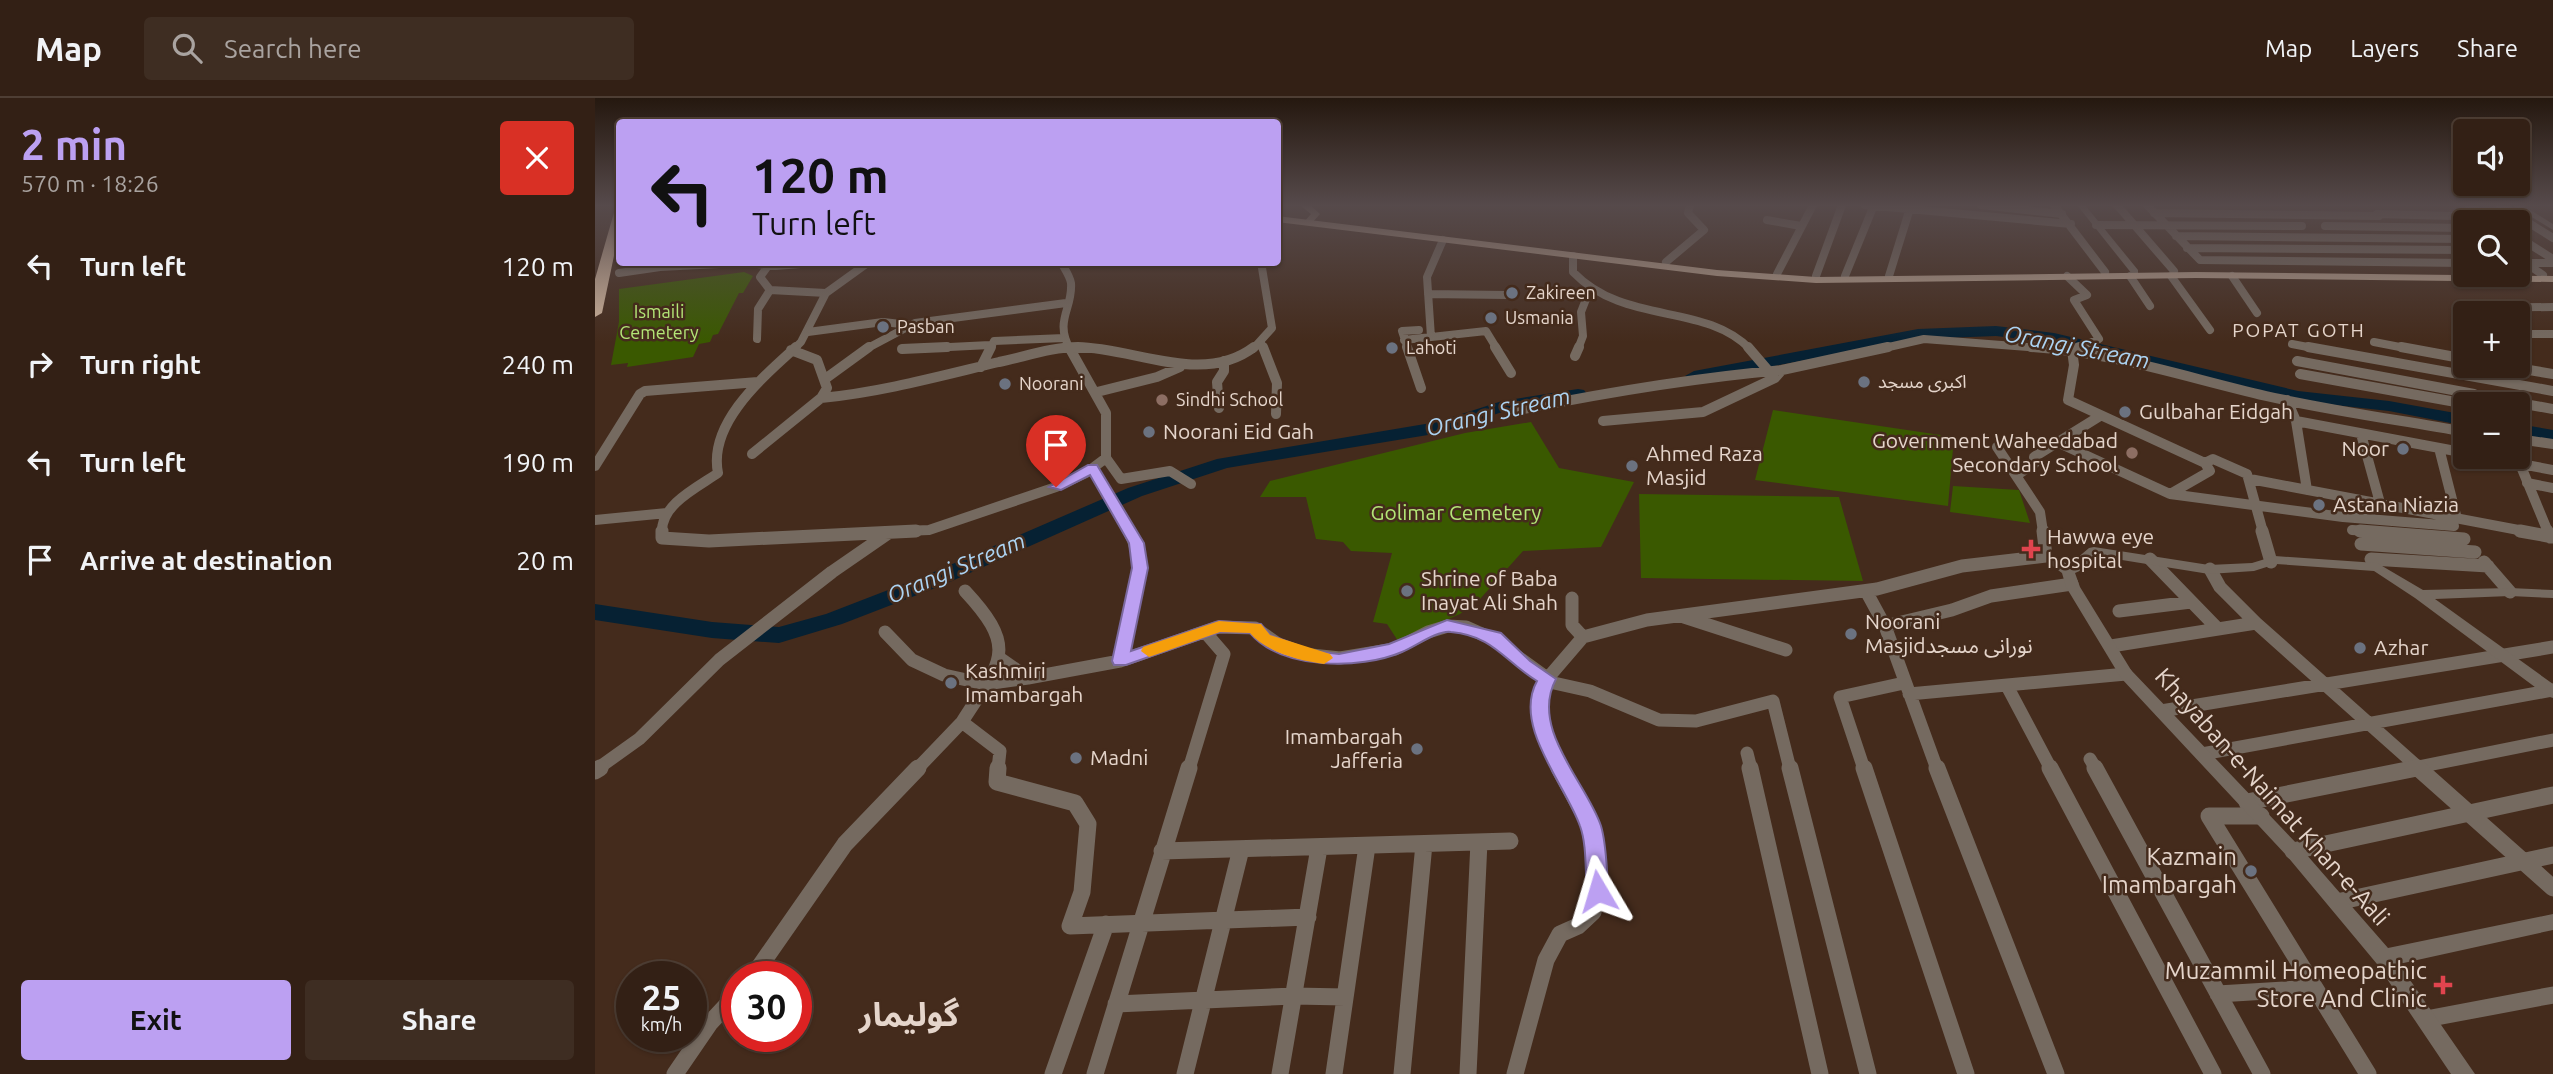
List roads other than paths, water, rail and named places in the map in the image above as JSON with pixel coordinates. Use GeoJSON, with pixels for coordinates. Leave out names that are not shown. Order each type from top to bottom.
{"type":"FeatureCollection","features":[{"type":"Feature","properties":{"kind":"highway"},"geometry":{"type":"LineString","coordinates":[[595,313],[612,271],[613,252]]}},
{"type":"Feature","properties":{"kind":"main road"},"geometry":{"type":"LineString","coordinates":[[1529,251],[1717,273],[1816,280],[2173,273],[2550,276]]}},
{"type":"Feature","properties":{"kind":"main road"},"geometry":{"type":"LineString","coordinates":[[1572,251],[1816,276],[2105,272],[2133,274]]}},
{"type":"Feature","properties":{"kind":"main road"},"geometry":{"type":"LineString","coordinates":[[2173,273],[2232,276],[2453,274]]}},
{"type":"Feature","properties":{"kind":"main road"},"geometry":{"type":"LineString","coordinates":[[2530,275],[2550,276]]}},
{"type":"Feature","properties":{"kind":"street"},"geometry":{"type":"LineString","coordinates":[[1431,333],[1427,277],[1438,251]]}},
{"type":"Feature","properties":{"kind":"street"},"geometry":{"type":"LineString","coordinates":[[1666,262],[1680,251]]}},
{"type":"Feature","properties":{"kind":"street"},"geometry":{"type":"LineString","coordinates":[[1777,274],[1789,251]]}},
{"type":"Feature","properties":{"kind":"street"},"geometry":{"type":"LineString","coordinates":[[1816,276],[1825,251]]}},
{"type":"Feature","properties":{"kind":"street"},"geometry":{"type":"LineString","coordinates":[[1845,276],[1854,251]]}},
{"type":"Feature","properties":{"kind":"street"},"geometry":{"type":"LineString","coordinates":[[1889,276],[1897,251]]}},
{"type":"Feature","properties":{"kind":"street"},"geometry":{"type":"LineString","coordinates":[[2090,251],[2105,272]]}},
{"type":"Feature","properties":{"kind":"street"},"geometry":{"type":"LineString","coordinates":[[2115,251],[2133,274],[2150,306]]}},
{"type":"Feature","properties":{"kind":"street"},"geometry":{"type":"LineString","coordinates":[[2155,251],[2173,273],[2210,330]]}},
{"type":"Feature","properties":{"kind":"street"},"geometry":{"type":"LineString","coordinates":[[2190,251],[2200,260],[2453,263]]}},
{"type":"Feature","properties":{"kind":"street"},"geometry":{"type":"LineString","coordinates":[[2268,251],[2280,261]]}},
{"type":"Feature","properties":{"kind":"street"},"geometry":{"type":"LineString","coordinates":[[2346,251],[2379,275]]}},
{"type":"Feature","properties":{"kind":"street"},"geometry":{"type":"LineString","coordinates":[[2429,251],[2448,263]]}},
{"type":"Feature","properties":{"kind":"street"},"geometry":{"type":"LineString","coordinates":[[2537,251],[2553,261]]}},
{"type":"Feature","properties":{"kind":"street"},"geometry":{"type":"LineString","coordinates":[[1573,256],[1573,272],[1590,289],[1639,309],[1727,332],[1747,344],[1755,356],[1775,373]]}},
{"type":"Feature","properties":{"kind":"street"},"geometry":{"type":"LineString","coordinates":[[2530,261],[2553,261]]}},
{"type":"Feature","properties":{"kind":"street"},"geometry":{"type":"LineString","coordinates":[[612,271],[680,266]]}},
{"type":"Feature","properties":{"kind":"street"},"geometry":{"type":"LineString","coordinates":[[773,266],[760,277],[771,290],[826,293]]}},
{"type":"Feature","properties":{"kind":"street"},"geometry":{"type":"LineString","coordinates":[[863,266],[826,293],[808,331],[758,382],[722,433],[715,458],[718,473],[696,491],[675,502],[667,513],[660,534],[662,538],[709,541],[887,533],[951,525],[1056,487],[1093,468],[1106,458]]}},
{"type":"Feature","properties":{"kind":"street"},"geometry":{"type":"LineString","coordinates":[[1063,266],[1071,282],[1062,323],[1067,343],[1107,413],[1106,458],[1121,479],[1170,471],[1191,484]]}},
{"type":"Feature","properties":{"kind":"street"},"geometry":{"type":"LineString","coordinates":[[1097,392],[1157,377],[1179,367],[1224,361],[1247,354],[1261,343],[1272,328],[1260,266]]}},
{"type":"Feature","properties":{"kind":"street"},"geometry":{"type":"LineString","coordinates":[[2530,266],[2550,276]]}},
{"type":"Feature","properties":{"kind":"street"},"geometry":{"type":"LineString","coordinates":[[2067,276],[2087,295],[2074,300],[2099,339],[2072,350]]}},
{"type":"Feature","properties":{"kind":"street"},"geometry":{"type":"LineString","coordinates":[[2232,276],[2257,313]]}},
{"type":"Feature","properties":{"kind":"street"},"geometry":{"type":"LineString","coordinates":[[1575,356],[1583,336],[1579,313],[1590,289]]}},
{"type":"Feature","properties":{"kind":"street"},"geometry":{"type":"LineString","coordinates":[[757,339],[758,309],[771,290]]}},
{"type":"Feature","properties":{"kind":"street"},"geometry":{"type":"LineString","coordinates":[[1428,295],[1507,295]]}},
{"type":"Feature","properties":{"kind":"street"},"geometry":{"type":"LineString","coordinates":[[825,379],[867,348],[911,325],[924,321],[1014,313],[1066,303]]}},
{"type":"Feature","properties":{"kind":"street"},"geometry":{"type":"LineString","coordinates":[[2530,307],[2553,307]]}},
{"type":"Feature","properties":{"kind":"street"},"geometry":{"type":"LineString","coordinates":[[808,331],[883,322],[911,325]]}},
{"type":"Feature","properties":{"kind":"street"},"geometry":{"type":"LineString","coordinates":[[1421,388],[1404,340],[1431,333],[1488,331],[1511,373]]}},
{"type":"Feature","properties":{"kind":"street"},"geometry":{"type":"LineString","coordinates":[[2530,334],[2553,334]]}},
{"type":"Feature","properties":{"kind":"street"},"geometry":{"type":"LineString","coordinates":[[1514,411],[1598,394],[1775,373],[1924,339],[2072,350],[2141,362],[2287,400],[2453,430]]}},
{"type":"Feature","properties":{"kind":"street"},"geometry":{"type":"LineString","coordinates":[[981,367],[994,341],[1067,343],[1159,359],[1179,367]]}},
{"type":"Feature","properties":{"kind":"street"},"geometry":{"type":"LineString","coordinates":[[2374,342],[2453,357]]}},
{"type":"Feature","properties":{"kind":"street"},"geometry":{"type":"LineString","coordinates":[[821,398],[864,395],[1067,343]]}},
{"type":"Feature","properties":{"kind":"street"},"geometry":{"type":"LineString","coordinates":[[1261,343],[1268,362],[1278,376],[1276,414]]}},
{"type":"Feature","properties":{"kind":"street"},"geometry":{"type":"LineString","coordinates":[[2292,344],[2453,373]]}},
{"type":"Feature","properties":{"kind":"street"},"geometry":{"type":"LineString","coordinates":[[902,349],[990,345]]}},
{"type":"Feature","properties":{"kind":"street"},"geometry":{"type":"LineString","coordinates":[[752,454],[821,398],[827,388],[817,360],[791,350]]}},
{"type":"Feature","properties":{"kind":"street"},"geometry":{"type":"LineString","coordinates":[[2072,350],[2074,365],[2068,400],[2205,463],[2210,471],[2170,494]]}},
{"type":"Feature","properties":{"kind":"street"},"geometry":{"type":"LineString","coordinates":[[1219,408],[1217,382],[1224,371],[1224,361]]}},
{"type":"Feature","properties":{"kind":"street"},"geometry":{"type":"LineString","coordinates":[[2297,361],[2453,393]]}},
{"type":"Feature","properties":{"kind":"street"},"geometry":{"type":"LineString","coordinates":[[2530,370],[2553,374]]}},
{"type":"Feature","properties":{"kind":"street"},"geometry":{"type":"LineString","coordinates":[[1603,421],[1703,412],[1775,373]]}},
{"type":"Feature","properties":{"kind":"street"},"geometry":{"type":"LineString","coordinates":[[2300,374],[2453,401]]}},
{"type":"Feature","properties":{"kind":"street"},"geometry":{"type":"LineString","coordinates":[[2483,378],[2553,391]]}},
{"type":"Feature","properties":{"kind":"street"},"geometry":{"type":"LineString","coordinates":[[595,466],[645,391],[758,382]]}},
{"type":"Feature","properties":{"kind":"street"},"geometry":{"type":"LineString","coordinates":[[2287,400],[2296,421],[2307,490]]}},
{"type":"Feature","properties":{"kind":"street"},"geometry":{"type":"LineString","coordinates":[[2530,405],[2553,409]]}},
{"type":"Feature","properties":{"kind":"street"},"geometry":{"type":"LineString","coordinates":[[2017,475],[2035,463],[2034,457],[2042,450],[2059,443],[2099,416]]}},
{"type":"Feature","properties":{"kind":"street"},"geometry":{"type":"LineString","coordinates":[[2296,421],[2453,451]]}},
{"type":"Feature","properties":{"kind":"street"},"geometry":{"type":"LineString","coordinates":[[2361,434],[2380,503]]}},
{"type":"Feature","properties":{"kind":"street"},"geometry":{"type":"LineString","coordinates":[[2530,441],[2553,444]]}},
{"type":"Feature","properties":{"kind":"street"},"geometry":{"type":"LineString","coordinates":[[2059,443],[2170,494],[2343,517],[2452,520]]}},
{"type":"Feature","properties":{"kind":"street"},"geometry":{"type":"LineString","coordinates":[[1515,1074],[1546,960],[1560,934],[1578,926],[1593,912],[1598,891],[1591,827],[1549,749],[1539,695],[1547,679],[1583,637],[1647,620],[1866,591],[1962,566],[2046,556],[2040,512],[1997,447]]}},
{"type":"Feature","properties":{"kind":"street"},"geometry":{"type":"LineString","coordinates":[[2439,448],[2452,520],[2464,539],[2509,592]]}},
{"type":"Feature","properties":{"kind":"street"},"geometry":{"type":"LineString","coordinates":[[2205,463],[2213,459],[2247,474],[2253,504],[2271,562]]}},
{"type":"Feature","properties":{"kind":"street"},"geometry":{"type":"LineString","coordinates":[[2530,466],[2553,470]]}},
{"type":"Feature","properties":{"kind":"street"},"geometry":{"type":"LineString","coordinates":[[1093,468],[1136,543],[1140,568],[1120,661]]}},
{"type":"Feature","properties":{"kind":"street"},"geometry":{"type":"LineString","coordinates":[[2523,469],[2552,537]]}},
{"type":"Feature","properties":{"kind":"street"},"geometry":{"type":"LineString","coordinates":[[2250,480],[2552,537]]}},
{"type":"Feature","properties":{"kind":"street"},"geometry":{"type":"LineString","coordinates":[[2527,483],[2553,488]]}},
{"type":"Feature","properties":{"kind":"street"},"geometry":{"type":"LineString","coordinates":[[2327,494],[2374,563],[2552,691]]}},
{"type":"Feature","properties":{"kind":"street"},"geometry":{"type":"LineString","coordinates":[[595,520],[667,513]]}},
{"type":"Feature","properties":{"kind":"street"},"geometry":{"type":"LineString","coordinates":[[2352,530],[2464,539]]}},
{"type":"Feature","properties":{"kind":"street"},"geometry":{"type":"LineString","coordinates":[[595,771],[639,739],[719,660],[887,533]]}},
{"type":"Feature","properties":{"kind":"street"},"geometry":{"type":"LineString","coordinates":[[2361,544],[2475,552]]}},
{"type":"Feature","properties":{"kind":"street"},"geometry":{"type":"LineString","coordinates":[[1885,626],[2070,577],[2094,551],[2210,569],[2262,566],[2271,562],[2488,566]]}},
{"type":"Feature","properties":{"kind":"street","name":"Khayaban-e-Naimat Khan-e-Aali"},"geometry":{"type":"LineString","coordinates":[[2046,556],[2070,577],[2126,674],[2261,816],[2337,902],[2384,958],[2464,1074]]}},
{"type":"Feature","properties":{"kind":"street"},"geometry":{"type":"LineString","coordinates":[[2150,559],[2218,629]]}},
{"type":"Feature","properties":{"kind":"street"},"geometry":{"type":"LineString","coordinates":[[2210,569],[2220,587],[2256,623],[2553,888]]}},
{"type":"Feature","properties":{"kind":"street"},"geometry":{"type":"LineString","coordinates":[[763,961],[845,844],[962,722],[1001,659],[1002,639],[988,613],[965,591]]}},
{"type":"Feature","properties":{"kind":"street"},"geometry":{"type":"LineString","coordinates":[[1866,591],[1885,626],[2056,1074]]}},
{"type":"Feature","properties":{"kind":"street"},"geometry":{"type":"LineString","coordinates":[[2420,595],[2509,592],[2553,594]]}},
{"type":"Feature","properties":{"kind":"street"},"geometry":{"type":"LineString","coordinates":[[1572,598],[1569,623],[1573,630],[1583,637]]}},
{"type":"Feature","properties":{"kind":"street"},"geometry":{"type":"LineString","coordinates":[[2119,611],[2191,602]]}},
{"type":"Feature","properties":{"kind":"street"},"geometry":{"type":"LineString","coordinates":[[1680,616],[1786,650]]}},
{"type":"Feature","properties":{"kind":"street"},"geometry":{"type":"LineString","coordinates":[[2111,646],[2256,623]]}},
{"type":"Feature","properties":{"kind":"street"},"geometry":{"type":"LineString","coordinates":[[885,632],[912,660],[944,675],[985,684],[1120,661],[1219,627],[1255,628],[1264,639],[1311,656],[1339,660],[1393,649],[1447,625],[1495,637],[1524,665],[1547,679],[1591,692],[1639,713],[1669,722],[1696,723],[1748,704],[1773,701],[1868,1074]]}},
{"type":"Feature","properties":{"kind":"street"},"geometry":{"type":"LineString","coordinates":[[1095,1074],[1224,654],[1205,632]]}},
{"type":"Feature","properties":{"kind":"street"},"geometry":{"type":"LineString","coordinates":[[2161,710],[2553,647]]}},
{"type":"Feature","properties":{"kind":"street"},"geometry":{"type":"LineString","coordinates":[[1001,659],[1028,678]]}},
{"type":"Feature","properties":{"kind":"street"},"geometry":{"type":"LineString","coordinates":[[1966,1074],[1840,696],[1907,689],[2007,686],[2126,674]]}},
{"type":"Feature","properties":{"kind":"street"},"geometry":{"type":"LineString","coordinates":[[2007,686],[2213,1074]]}},
{"type":"Feature","properties":{"kind":"street"},"geometry":{"type":"LineString","coordinates":[[2202,754],[2552,691]]}},
{"type":"Feature","properties":{"kind":"street"},"geometry":{"type":"LineString","coordinates":[[962,722],[1000,751],[997,782],[1075,803],[1088,824],[1082,892],[1070,926],[1308,917]]}},
{"type":"Feature","properties":{"kind":"street"},"geometry":{"type":"LineString","coordinates":[[2247,802],[2553,740]]}},
{"type":"Feature","properties":{"kind":"street"},"geometry":{"type":"LineString","coordinates":[[1747,753],[1820,1074]]}},
{"type":"Feature","properties":{"kind":"street"},"geometry":{"type":"LineString","coordinates":[[2089,759],[2262,1074]]}},
{"type":"Feature","properties":{"kind":"street"},"geometry":{"type":"LineString","coordinates":[[2293,851],[2553,795]]}},
{"type":"Feature","properties":{"kind":"street"},"geometry":{"type":"LineString","coordinates":[[2261,816],[2209,817],[2368,1074]]}},
{"type":"Feature","properties":{"kind":"street"},"geometry":{"type":"LineString","coordinates":[[1162,850],[1510,841]]}},
{"type":"Feature","properties":{"kind":"street"},"geometry":{"type":"LineString","coordinates":[[1468,1074],[1479,842]]}},
{"type":"Feature","properties":{"kind":"street"},"geometry":{"type":"LineString","coordinates":[[1402,1074],[1423,844]]}},
{"type":"Feature","properties":{"kind":"street"},"geometry":{"type":"LineString","coordinates":[[1334,1074],[1367,846]]}},
{"type":"Feature","properties":{"kind":"street"},"geometry":{"type":"LineString","coordinates":[[1280,1074],[1319,848]]}},
{"type":"Feature","properties":{"kind":"street"},"geometry":{"type":"LineString","coordinates":[[1185,1074],[1241,849]]}},
{"type":"Feature","properties":{"kind":"street"},"geometry":{"type":"LineString","coordinates":[[2337,902],[2553,855]]}},
{"type":"Feature","properties":{"kind":"street"},"geometry":{"type":"LineString","coordinates":[[2384,958],[2553,922]]}},
{"type":"Feature","properties":{"kind":"street"},"geometry":{"type":"LineString","coordinates":[[1053,1074],[1106,924]]}},
{"type":"Feature","properties":{"kind":"street"},"geometry":{"type":"LineString","coordinates":[[2218,994],[2315,988]]}},
{"type":"Feature","properties":{"kind":"street"},"geometry":{"type":"LineString","coordinates":[[2426,1018],[2553,995]]}},
{"type":"Feature","properties":{"kind":"street"},"geometry":{"type":"LineString","coordinates":[[1116,1004],[1294,996],[1345,998]]}},
{"type":"Feature","properties":{"kind":"street"},"geometry":{"type":"LineString","coordinates":[[675,1074],[721,1011]]}},
{"type":"Feature","properties":{"kind":"waterway","name":"Orangi Stream"},"geometry":{"type":"LineString","coordinates":[[1694,376],[1918,334],[1996,331],[2054,338],[2298,396],[2389,406],[2453,418]]}},
{"type":"Feature","properties":{"kind":"waterway","name":"Orangi Stream"},"geometry":{"type":"LineString","coordinates":[[595,612],[712,630],[779,635],[834,619],[935,580],[1135,492],[1224,463],[1440,427],[1502,406],[1578,394]]}},
{"type":"Feature","properties":{"kind":"waterway","name":"Orangi Stream"},"geometry":{"type":"LineString","coordinates":[[2530,432],[2553,436]]}},
{"type":"Feature","properties":{"kind":"place","name":"Zakireen"},"geometry":{"type":"Point","coordinates":[1512,293]}},
{"type":"Feature","properties":{"kind":"place","name":"Usmania"},"geometry":{"type":"Point","coordinates":[1491,318]}},
{"type":"Feature","properties":{"kind":"place","name":"Pasban"},"geometry":{"type":"Point","coordinates":[883,327]}},
{"type":"Feature","properties":{"kind":"place","name":"Lahoti"},"geometry":{"type":"Point","coordinates":[1392,348]}},
{"type":"Feature","properties":{"kind":"place","name":"اکبری مسجد"},"geometry":{"type":"Point","coordinates":[1864,382]}},
{"type":"Feature","properties":{"kind":"place","name":"Noorani"},"geometry":{"type":"Point","coordinates":[1005,384]}},
{"type":"Feature","properties":{"kind":"place","name":"Sindhi School"},"geometry":{"type":"Point","coordinates":[1162,400]}},
{"type":"Feature","properties":{"kind":"place","name":"Gulbahar Eidgah"},"geometry":{"type":"Point","coordinates":[2125,412]}},
{"type":"Feature","properties":{"kind":"place","name":"Noorani Eid Gah"},"geometry":{"type":"Point","coordinates":[1149,432]}},
{"type":"Feature","properties":{"kind":"place","name":"Noor"},"geometry":{"type":"Point","coordinates":[2403,449]}},
{"type":"Feature","properties":{"kind":"place","name":"Government Waheedabad Secondary School"},"geometry":{"type":"Point","coordinates":[2132,453]}},
{"type":"Feature","properties":{"kind":"place","name":"Ahmed Raza Masjid"},"geometry":{"type":"Point","coordinates":[1632,466]}},
{"type":"Feature","properties":{"kind":"place","name":"Astana Niazia"},"geometry":{"type":"Point","coordinates":[2319,505]}},
{"type":"Feature","properties":{"kind":"place","name":"Hawwa eye hospital"},"geometry":{"type":"Point","coordinates":[2031,549]}},
{"type":"Feature","properties":{"kind":"place","name":"Shrine of Baba Inayat Ali Shah"},"geometry":{"type":"Point","coordinates":[1407,591]}},
{"type":"Feature","properties":{"kind":"place","name":"Noorani Masjidنورانی مسجد"},"geometry":{"type":"Point","coordinates":[1851,634]}},
{"type":"Feature","properties":{"kind":"place","name":"Azhar"},"geometry":{"type":"Point","coordinates":[2360,648]}},
{"type":"Feature","properties":{"kind":"place","name":"Kashmiri Imambargah"},"geometry":{"type":"Point","coordinates":[951,683]}},
{"type":"Feature","properties":{"kind":"place","name":"Imambargah Jafferia"},"geometry":{"type":"Point","coordinates":[1417,749]}},
{"type":"Feature","properties":{"kind":"place","name":"Madni"},"geometry":{"type":"Point","coordinates":[1076,758]}},
{"type":"Feature","properties":{"kind":"place","name":"Kazmain Imambargah"},"geometry":{"type":"Point","coordinates":[2251,871]}},
{"type":"Feature","properties":{"kind":"place","name":"Muzammil Homeopathic Store And Clinic"},"geometry":{"type":"Point","coordinates":[2443,985]}},
{"type":"Feature","properties":{"kind":"district","name":"POPAT GOTH"},"geometry":{"type":"Point","coordinates":[2299,330]}},
{"type":"Feature","properties":{"kind":"district","name":"گولیمار"},"geometry":{"type":"Point","coordinates":[909,1014]}},
{"type":"Feature","properties":{"kind":"park label","name":"Ismaili Cemetery"},"geometry":{"type":"Point","coordinates":[659,322]}},
{"type":"Feature","properties":{"kind":"park label","name":"Golimar Cemetery"},"geometry":{"type":"Point","coordinates":[1456,513]}}]}
